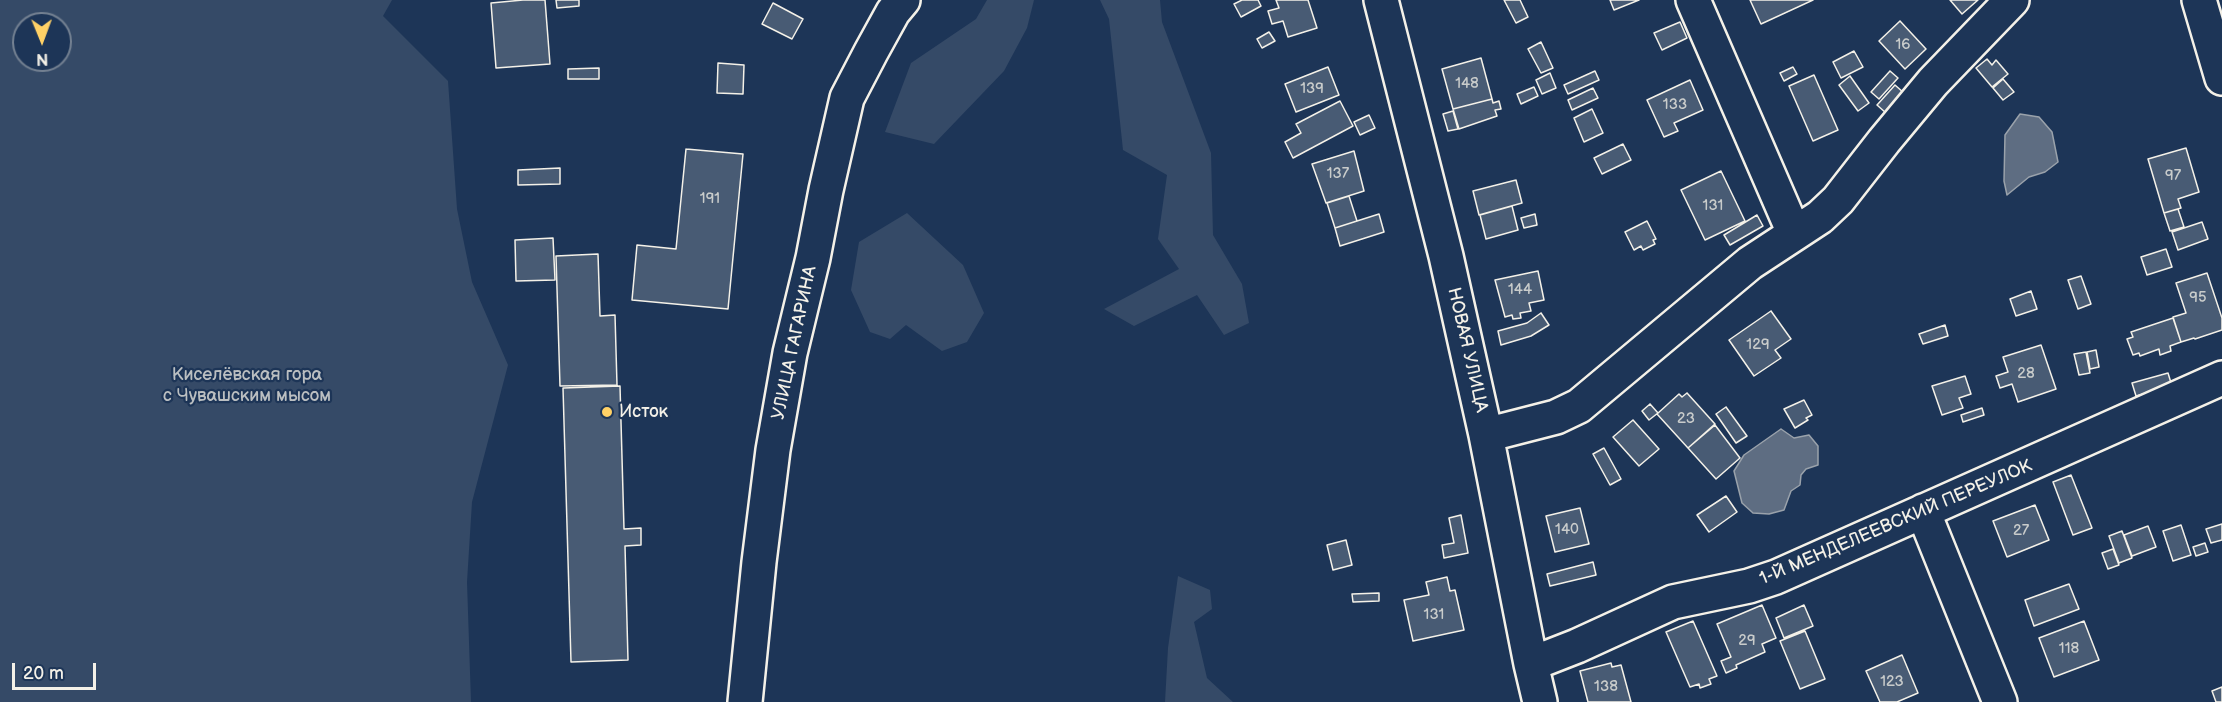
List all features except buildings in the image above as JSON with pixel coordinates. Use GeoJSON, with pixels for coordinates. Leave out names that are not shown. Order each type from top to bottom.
{"type":"FeatureCollection","features":[{"type":"Feature","properties":{"kind":"street","name":"УЛИЦА ГАГАРИНА"},"geometry":{"type":"LineString","coordinates":[[745,702],[773,450],[790,353],[813,258],[826,190],[847,98],[876,42],[903,0]]}},
{"type":"Feature","properties":{"kind":"street","name":"НОВАЯ УЛИЦА"},"geometry":{"type":"LineString","coordinates":[[1381,0],[1446,256],[1486,435],[1540,702]]}},
{"type":"Feature","properties":{"kind":"street"},"geometry":{"type":"LineString","coordinates":[[1694,0],[1794,233]]}},
{"type":"Feature","properties":{"kind":"street"},"geometry":{"type":"LineString","coordinates":[[1486,435],[1556,417],[1579,406],[1743,269],[1820,217],[1838,200],[1933,82],[2012,0]]}},
{"type":"Feature","properties":{"kind":"street"},"geometry":{"type":"LineString","coordinates":[[2199,0],[2222,78]]}},
{"type":"Feature","properties":{"kind":"street","name":"1-Й МЕНДЕЛЕЕВСКИЙ ПЕРЕУЛОК"},"geometry":{"type":"LineString","coordinates":[[1531,664],[1577,646],[1673,602],[1749,586],[1770,579],[2222,378]]}},
{"type":"Feature","properties":{"kind":"street"},"geometry":{"type":"LineString","coordinates":[[1923,512],[2000,702]]}},
{"type":"Feature","properties":{"kind":"green space","name":"Киселёвская гора с Чувашским мысом"},"geometry":{"type":"Polygon","coordinates":[[[0,0],[392,0],[383,16],[448,81],[457,209],[472,282],[508,365],[472,502],[467,582],[471,702],[0,702],[0,0]]]}},
{"type":"Feature","properties":{"kind":"green space"},"geometry":{"type":"Polygon","coordinates":[[[987,0],[1034,0],[1027,28],[1004,71],[934,144],[885,132],[911,63],[976,19],[987,0]]]}},
{"type":"Feature","properties":{"kind":"green space"},"geometry":{"type":"Polygon","coordinates":[[[1100,0],[1160,0],[1162,22],[1211,153],[1213,235],[1242,284],[1249,323],[1224,335],[1197,295],[1134,326],[1104,309],[1179,269],[1158,239],[1167,175],[1123,150],[1109,19],[1100,0]]]}},
{"type":"Feature","properties":{"kind":"green space"},"geometry":{"type":"Polygon","coordinates":[[[907,213],[963,265],[984,313],[967,342],[942,351],[906,325],[890,339],[870,332],[851,290],[859,242],[907,213]]]}},
{"type":"Feature","properties":{"kind":"green space"},"geometry":{"type":"Polygon","coordinates":[[[1178,576],[1210,590],[1212,609],[1194,622],[1207,678],[1233,702],[1165,702],[1168,648],[1178,576]]]}},
{"type":"Feature","properties":{"kind":"shaded area"},"geometry":{"type":"Polygon","coordinates":[[[2020,114],[2039,117],[2052,132],[2058,162],[2045,172],[2029,177],[2007,195],[2004,181],[2005,135],[2020,114]]]}},
{"type":"Feature","properties":{"kind":"shaded area"},"geometry":{"type":"Polygon","coordinates":[[[1781,429],[1794,438],[1809,435],[1818,446],[1818,465],[1806,469],[1801,475],[1800,485],[1791,491],[1784,510],[1769,514],[1753,513],[1742,503],[1734,471],[1744,455],[1781,429]]]}},
{"type":"Feature","properties":{"kind":"place","name":"Исток"},"geometry":{"type":"Point","coordinates":[607,412]}}]}
